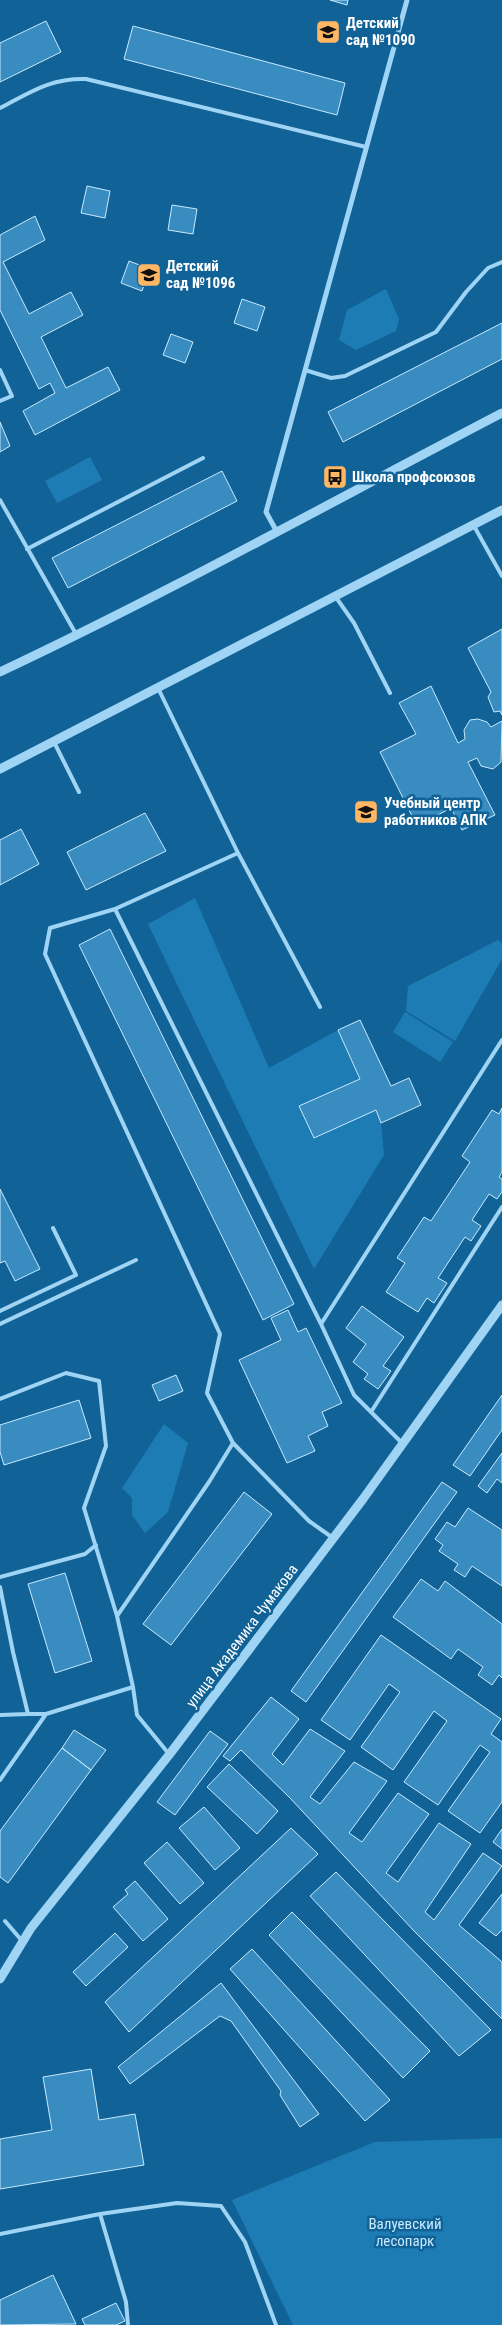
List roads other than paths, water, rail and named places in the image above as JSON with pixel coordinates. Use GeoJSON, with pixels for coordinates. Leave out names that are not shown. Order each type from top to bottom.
{"type":"FeatureCollection","features":[{"type":"Feature","properties":{"kind":"street"},"geometry":{"type":"LineString","coordinates":[[277,532],[266,512],[407,0]]}},
{"type":"Feature","properties":{"kind":"street"},"geometry":{"type":"LineString","coordinates":[[0,672],[77,636],[502,413]]}},
{"type":"Feature","properties":{"kind":"street"},"geometry":{"type":"LineString","coordinates":[[0,769],[502,510]]}},
{"type":"Feature","properties":{"kind":"street","name":"улица Академика Чумакова"},"geometry":{"type":"LineString","coordinates":[[0,1979],[31,1928],[169,1755],[333,1538],[502,1305]]}},
{"type":"Feature","properties":{"kind":"lane"},"geometry":{"type":"LineString","coordinates":[[0,108],[50,82],[67,78],[86,79],[366,148]]}},
{"type":"Feature","properties":{"kind":"lane"},"geometry":{"type":"LineString","coordinates":[[305,370],[331,378],[345,376],[436,332],[466,292],[488,268],[502,262]]}},
{"type":"Feature","properties":{"kind":"lane"},"geometry":{"type":"LineString","coordinates":[[0,370],[12,396],[0,401]]}},
{"type":"Feature","properties":{"kind":"lane"},"geometry":{"type":"LineString","coordinates":[[27,549],[203,458]]}},
{"type":"Feature","properties":{"kind":"lane"},"geometry":{"type":"LineString","coordinates":[[0,500],[77,636]]}},
{"type":"Feature","properties":{"kind":"lane"},"geometry":{"type":"LineString","coordinates":[[474,526],[502,576]]}},
{"type":"Feature","properties":{"kind":"lane"},"geometry":{"type":"LineString","coordinates":[[335,596],[354,623],[390,693]]}},
{"type":"Feature","properties":{"kind":"lane"},"geometry":{"type":"LineString","coordinates":[[158,688],[238,853],[320,1007]]}},
{"type":"Feature","properties":{"kind":"lane"},"geometry":{"type":"LineString","coordinates":[[54,741],[79,792]]}},
{"type":"Feature","properties":{"kind":"lane"},"geometry":{"type":"LineString","coordinates":[[238,853],[115,909],[50,928],[45,954],[220,1334],[207,1392],[233,1443],[309,1521],[333,1538]]}},
{"type":"Feature","properties":{"kind":"lane"},"geometry":{"type":"LineString","coordinates":[[115,909],[321,1324],[354,1396],[402,1443]]}},
{"type":"Feature","properties":{"kind":"lane"},"geometry":{"type":"LineString","coordinates":[[321,1324],[502,1040]]}},
{"type":"Feature","properties":{"kind":"lane"},"geometry":{"type":"LineString","coordinates":[[371,1412],[502,1207]]}},
{"type":"Feature","properties":{"kind":"lane"},"geometry":{"type":"LineString","coordinates":[[0,1312],[76,1275],[53,1228]]}},
{"type":"Feature","properties":{"kind":"lane"},"geometry":{"type":"LineString","coordinates":[[0,1324],[136,1260]]}},
{"type":"Feature","properties":{"kind":"lane"},"geometry":{"type":"LineString","coordinates":[[0,1399],[66,1373],[99,1381],[106,1446],[84,1508],[117,1616],[133,1687],[137,1716],[169,1755]]}},
{"type":"Feature","properties":{"kind":"lane"},"geometry":{"type":"LineString","coordinates":[[117,1616],[209,1482],[233,1443]]}},
{"type":"Feature","properties":{"kind":"lane"},"geometry":{"type":"LineString","coordinates":[[0,1577],[85,1554],[96,1545]]}},
{"type":"Feature","properties":{"kind":"lane"},"geometry":{"type":"LineString","coordinates":[[0,1588],[28,1714]]}},
{"type":"Feature","properties":{"kind":"lane"},"geometry":{"type":"LineString","coordinates":[[0,1715],[46,1714],[133,1687]]}},
{"type":"Feature","properties":{"kind":"lane"},"geometry":{"type":"LineString","coordinates":[[0,1780],[46,1714]]}},
{"type":"Feature","properties":{"kind":"lane"},"geometry":{"type":"LineString","coordinates":[[5,1921],[23,1942]]}},
{"type":"Feature","properties":{"kind":"lane"},"geometry":{"type":"LineString","coordinates":[[0,2234],[100,2214],[177,2202],[221,2206],[245,2242],[276,2325]]}},
{"type":"Feature","properties":{"kind":"lane"},"geometry":{"type":"LineString","coordinates":[[100,2214],[126,2302],[128,2325]]}},
{"type":"Feature","properties":{"kind":"place","name":"Детский сад №1090"},"geometry":{"type":"Point","coordinates":[328,32]}},
{"type":"Feature","properties":{"kind":"place","name":"Детский сад №1096"},"geometry":{"type":"Point","coordinates":[149,275]}},
{"type":"Feature","properties":{"kind":"place","name":"Школа профсоюзов"},"geometry":{"type":"Point","coordinates":[335,477]}},
{"type":"Feature","properties":{"kind":"place","name":"Учебный центр работников АПК"},"geometry":{"type":"Point","coordinates":[366,812]}},
{"type":"Feature","properties":{"kind":"park label","name":"Валуевский лесопарк"},"geometry":{"type":"Point","coordinates":[405,2232]}}]}
